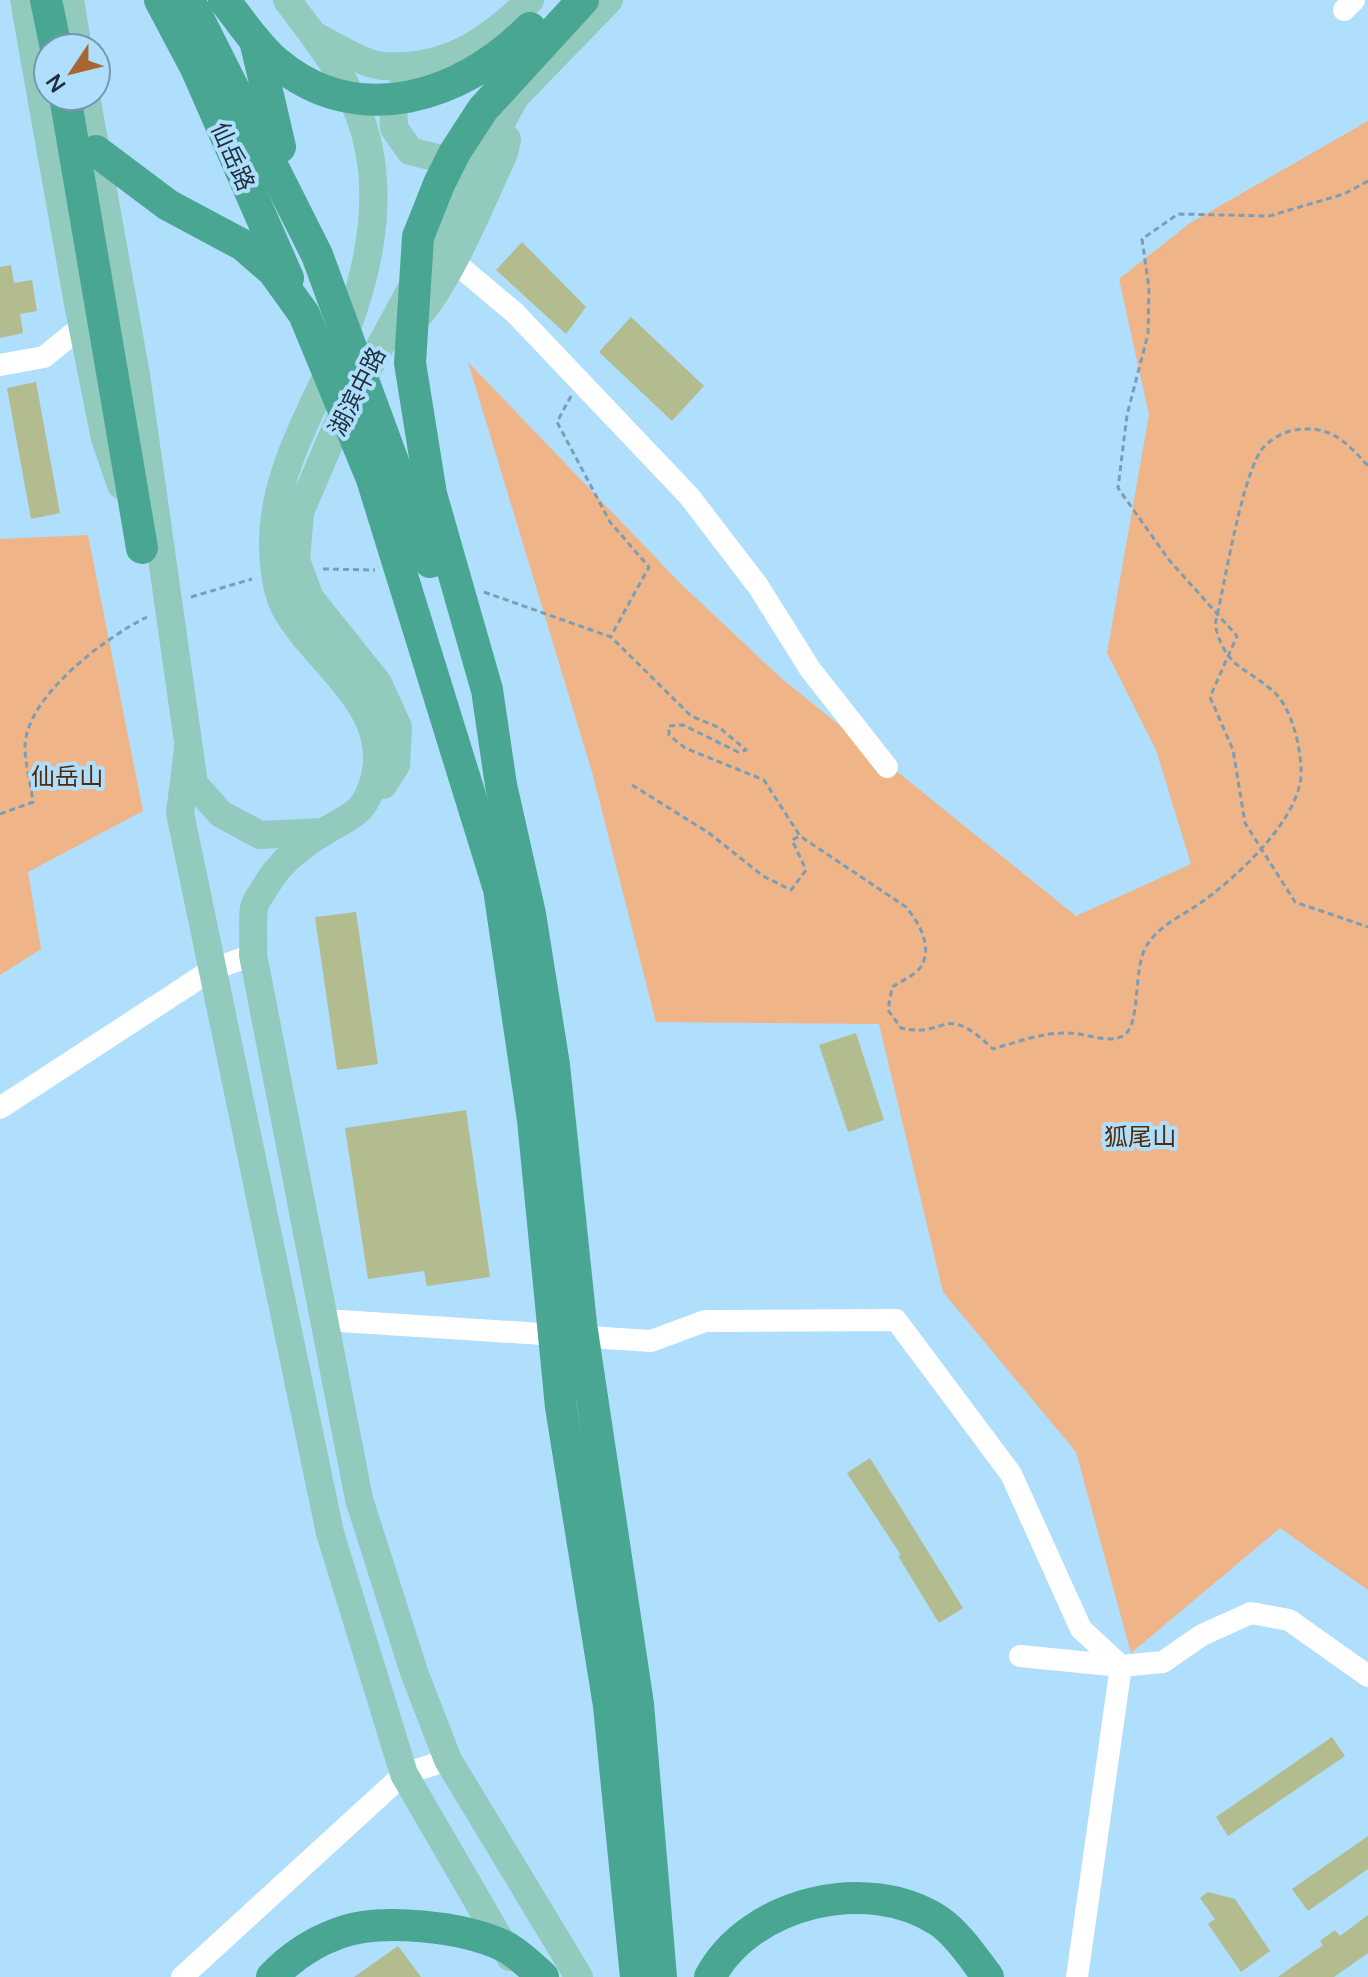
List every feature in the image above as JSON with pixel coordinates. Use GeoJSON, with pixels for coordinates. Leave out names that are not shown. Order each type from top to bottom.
{"type":"FeatureCollection","features":[{"type":"Feature","properties":{"kind":"highway"},"geometry":{"type":"LineString","coordinates":[[46,0],[53,32]]}},
{"type":"Feature","properties":{"kind":"highway","name":"仙岳路"},"geometry":{"type":"LineString","coordinates":[[160,0],[196,68],[304,314]]}},
{"type":"Feature","properties":{"kind":"highway","name":"仙岳路"},"geometry":{"type":"LineString","coordinates":[[189,0],[298,211],[317,255],[444,601],[501,785]]}},
{"type":"Feature","properties":{"kind":"highway"},"geometry":{"type":"LineString","coordinates":[[224,0],[275,61],[313,85],[367,100],[407,98],[444,89],[468,64],[509,49],[557,0]]}},
{"type":"Feature","properties":{"kind":"highway"},"geometry":{"type":"LineString","coordinates":[[246,0],[265,92],[298,211]]}},
{"type":"Feature","properties":{"kind":"highway"},"geometry":{"type":"LineString","coordinates":[[583,0],[483,109],[455,152],[418,237],[410,363],[431,494],[487,690],[501,785],[530,914],[561,1407],[609,1706],[636,1977]]}},
{"type":"Feature","properties":{"kind":"highway"},"geometry":{"type":"LineString","coordinates":[[75,112],[142,548]]}},
{"type":"Feature","properties":{"kind":"highway"},"geometry":{"type":"LineString","coordinates":[[96,151],[168,205],[243,245],[273,271],[304,314],[372,479],[499,889],[544,1103],[581,1324],[638,1704],[661,1977]]}},
{"type":"Feature","properties":{"kind":"highway"},"geometry":{"type":"LineString","coordinates":[[710,1977],[716,1964],[749,1933],[791,1909],[841,1899],[898,1902],[940,1922],[988,1977]]}},
{"type":"Feature","properties":{"kind":"highway"},"geometry":{"type":"LineString","coordinates":[[272,1977],[289,1959],[340,1932],[395,1924],[455,1932],[505,1946],[543,1977]]}},
{"type":"Feature","properties":{"kind":"main road"},"geometry":{"type":"LineString","coordinates":[[24,0],[105,438],[176,656]]}},
{"type":"Feature","properties":{"kind":"main road"},"geometry":{"type":"LineString","coordinates":[[70,0],[75,32]]}},
{"type":"Feature","properties":{"kind":"main road"},"geometry":{"type":"LineString","coordinates":[[287,0],[315,36],[356,106],[371,158],[373,224],[358,301],[286,467],[273,536],[274,568],[285,608],[309,644],[353,693],[374,728],[378,760],[364,806]]}},
{"type":"Feature","properties":{"kind":"main road"},"geometry":{"type":"LineString","coordinates":[[482,155],[450,161],[410,151],[394,128],[393,99],[415,74],[468,64],[530,0]]}},
{"type":"Feature","properties":{"kind":"main road","name":"湖滨中路"},"geometry":{"type":"LineString","coordinates":[[579,1977],[448,1760],[414,1672],[359,1499],[253,955],[254,904],[275,870],[324,832],[344,824],[380,791],[396,765],[398,727],[378,683],[310,598],[296,560],[300,512],[336,428],[515,97],[609,0]]}},
{"type":"Feature","properties":{"kind":"main road"},"geometry":{"type":"LineString","coordinates":[[315,36],[381,66],[468,64]]}},
{"type":"Feature","properties":{"kind":"main road"},"geometry":{"type":"LineString","coordinates":[[380,345],[420,316],[452,260],[504,153],[515,97]]}},
{"type":"Feature","properties":{"kind":"main road"},"geometry":{"type":"LineString","coordinates":[[78,112],[96,151],[136,375],[194,784],[221,814],[260,835],[324,832]]}},
{"type":"Feature","properties":{"kind":"main road"},"geometry":{"type":"LineString","coordinates":[[188,749],[180,813],[330,1533],[404,1774],[522,1977]]}},
{"type":"Feature","properties":{"kind":"street"},"geometry":{"type":"LineString","coordinates":[[452,260],[515,313],[689,496],[758,586],[810,669],[887,767]]}},
{"type":"Feature","properties":{"kind":"street"},"geometry":{"type":"LineString","coordinates":[[0,365],[44,357],[81,327]]}},
{"type":"Feature","properties":{"kind":"street"},"geometry":{"type":"LineString","coordinates":[[0,1108],[213,969],[253,955]]}},
{"type":"Feature","properties":{"kind":"street"},"geometry":{"type":"LineString","coordinates":[[325,1320],[651,1341],[705,1321],[896,1320],[1011,1474],[1081,1629],[1121,1666]]}},
{"type":"Feature","properties":{"kind":"street"},"geometry":{"type":"LineString","coordinates":[[1020,1656],[1121,1666],[1163,1662],[1202,1635],[1251,1613],[1289,1620],[1368,1676]]}},
{"type":"Feature","properties":{"kind":"street"},"geometry":{"type":"LineString","coordinates":[[1077,1977],[1121,1666]]}},
{"type":"Feature","properties":{"kind":"street"},"geometry":{"type":"LineString","coordinates":[[182,1977],[404,1774],[448,1760]]}},
{"type":"Feature","properties":{"kind":"path"},"geometry":{"type":"LineString","coordinates":[[1368,181],[1344,194],[1269,216],[1178,214],[1142,239],[1149,288],[1148,334],[1127,415],[1118,488],[1169,560],[1237,636],[1210,697],[1233,750],[1245,823],[1295,902],[1368,927]]}},
{"type":"Feature","properties":{"kind":"path"},"geometry":{"type":"LineString","coordinates":[[580,379],[557,422],[610,522],[649,567],[611,637]]}},
{"type":"Feature","properties":{"kind":"path"},"geometry":{"type":"LineString","coordinates":[[472,588],[611,637],[691,716],[720,728],[746,750],[738,752],[683,725],[669,726],[669,735],[685,748],[764,780],[800,836],[906,907],[918,922],[926,946],[920,968],[892,987],[888,1010],[901,1028],[918,1032],[949,1021],[970,1028],[993,1049],[1032,1037],[1068,1033],[1110,1039],[1124,1035],[1134,1022],[1136,969],[1147,945],[1172,919],[1199,904],[1274,836],[1294,799],[1302,771],[1292,724],[1274,692],[1235,667],[1221,648],[1215,625],[1248,486],[1261,450],[1281,433],[1311,426],[1333,434],[1368,466]]}},
{"type":"Feature","properties":{"kind":"path"},"geometry":{"type":"LineString","coordinates":[[312,570],[385,572]]}},
{"type":"Feature","properties":{"kind":"path"},"geometry":{"type":"LineString","coordinates":[[180,601],[259,578]]}},
{"type":"Feature","properties":{"kind":"path"},"geometry":{"type":"LineString","coordinates":[[0,814],[33,802],[24,744],[45,694],[104,644],[156,613]]}},
{"type":"Feature","properties":{"kind":"path"},"geometry":{"type":"LineString","coordinates":[[632,785],[709,833],[763,876],[791,890],[806,870],[792,840],[800,836]]}},
{"type":"Feature","properties":{"kind":"green space","name":"狐尾山"},"geometry":{"type":"Polygon","coordinates":[[[1368,121],[1368,1590],[1280,1528],[1131,1653],[1076,1452],[943,1292],[879,1024],[656,1022],[592,772],[468,362],[682,585],[781,678],[1076,916],[1191,864],[1156,750],[1107,653],[1149,415],[1119,279],[1190,223],[1368,121]]]}},
{"type":"Feature","properties":{"kind":"green space","name":"仙岳山"},"geometry":{"type":"Polygon","coordinates":[[[88,535],[143,811],[28,872],[41,949],[0,975],[0,539],[88,535]]]}},
{"type":"Feature","properties":{"kind":"building"},"geometry":{"type":"Polygon","coordinates":[[[522,242],[586,307],[566,334],[496,270],[522,242]]]}},
{"type":"Feature","properties":{"kind":"building"},"geometry":{"type":"Polygon","coordinates":[[[11,265],[14,283],[32,280],[37,311],[20,314],[23,333],[0,338],[0,267],[11,265]]]}},
{"type":"Feature","properties":{"kind":"building"},"geometry":{"type":"Polygon","coordinates":[[[631,317],[704,386],[672,421],[599,352],[631,317]]]}},
{"type":"Feature","properties":{"kind":"building"},"geometry":{"type":"Polygon","coordinates":[[[36,382],[60,513],[31,519],[7,388],[36,382]]]}},
{"type":"Feature","properties":{"kind":"building"},"geometry":{"type":"Polygon","coordinates":[[[356,912],[378,1064],[337,1070],[315,917],[356,912]]]}},
{"type":"Feature","properties":{"kind":"building"},"geometry":{"type":"Polygon","coordinates":[[[856,1033],[884,1120],[848,1132],[819,1045],[856,1033]]]}},
{"type":"Feature","properties":{"kind":"building"},"geometry":{"type":"Polygon","coordinates":[[[466,1110],[490,1277],[427,1286],[424,1271],[368,1279],[345,1128],[466,1110]]]}},
{"type":"Feature","properties":{"kind":"building"},"geometry":{"type":"Polygon","coordinates":[[[870,1458],[963,1608],[939,1623],[898,1556],[901,1555],[847,1473],[870,1458]]]}},
{"type":"Feature","properties":{"kind":"building"},"geometry":{"type":"Polygon","coordinates":[[[1332,1737],[1345,1756],[1228,1836],[1216,1817],[1332,1737]]]}},
{"type":"Feature","properties":{"kind":"building"},"geometry":{"type":"Polygon","coordinates":[[[1368,1836],[1368,1869],[1308,1911],[1292,1889],[1368,1836]]]}},
{"type":"Feature","properties":{"kind":"building"},"geometry":{"type":"Polygon","coordinates":[[[1208,1892],[1235,1899],[1270,1951],[1241,1972],[1208,1924],[1215,1919],[1200,1898],[1208,1892]]]}},
{"type":"Feature","properties":{"kind":"building"},"geometry":{"type":"Polygon","coordinates":[[[1368,1915],[1368,1953],[1334,1977],[1278,1977],[1323,1945],[1320,1941],[1335,1930],[1340,1936],[1368,1915]]]}},
{"type":"Feature","properties":{"kind":"building"},"geometry":{"type":"Polygon","coordinates":[[[398,1946],[421,1977],[354,1977],[398,1946]]]}}]}
